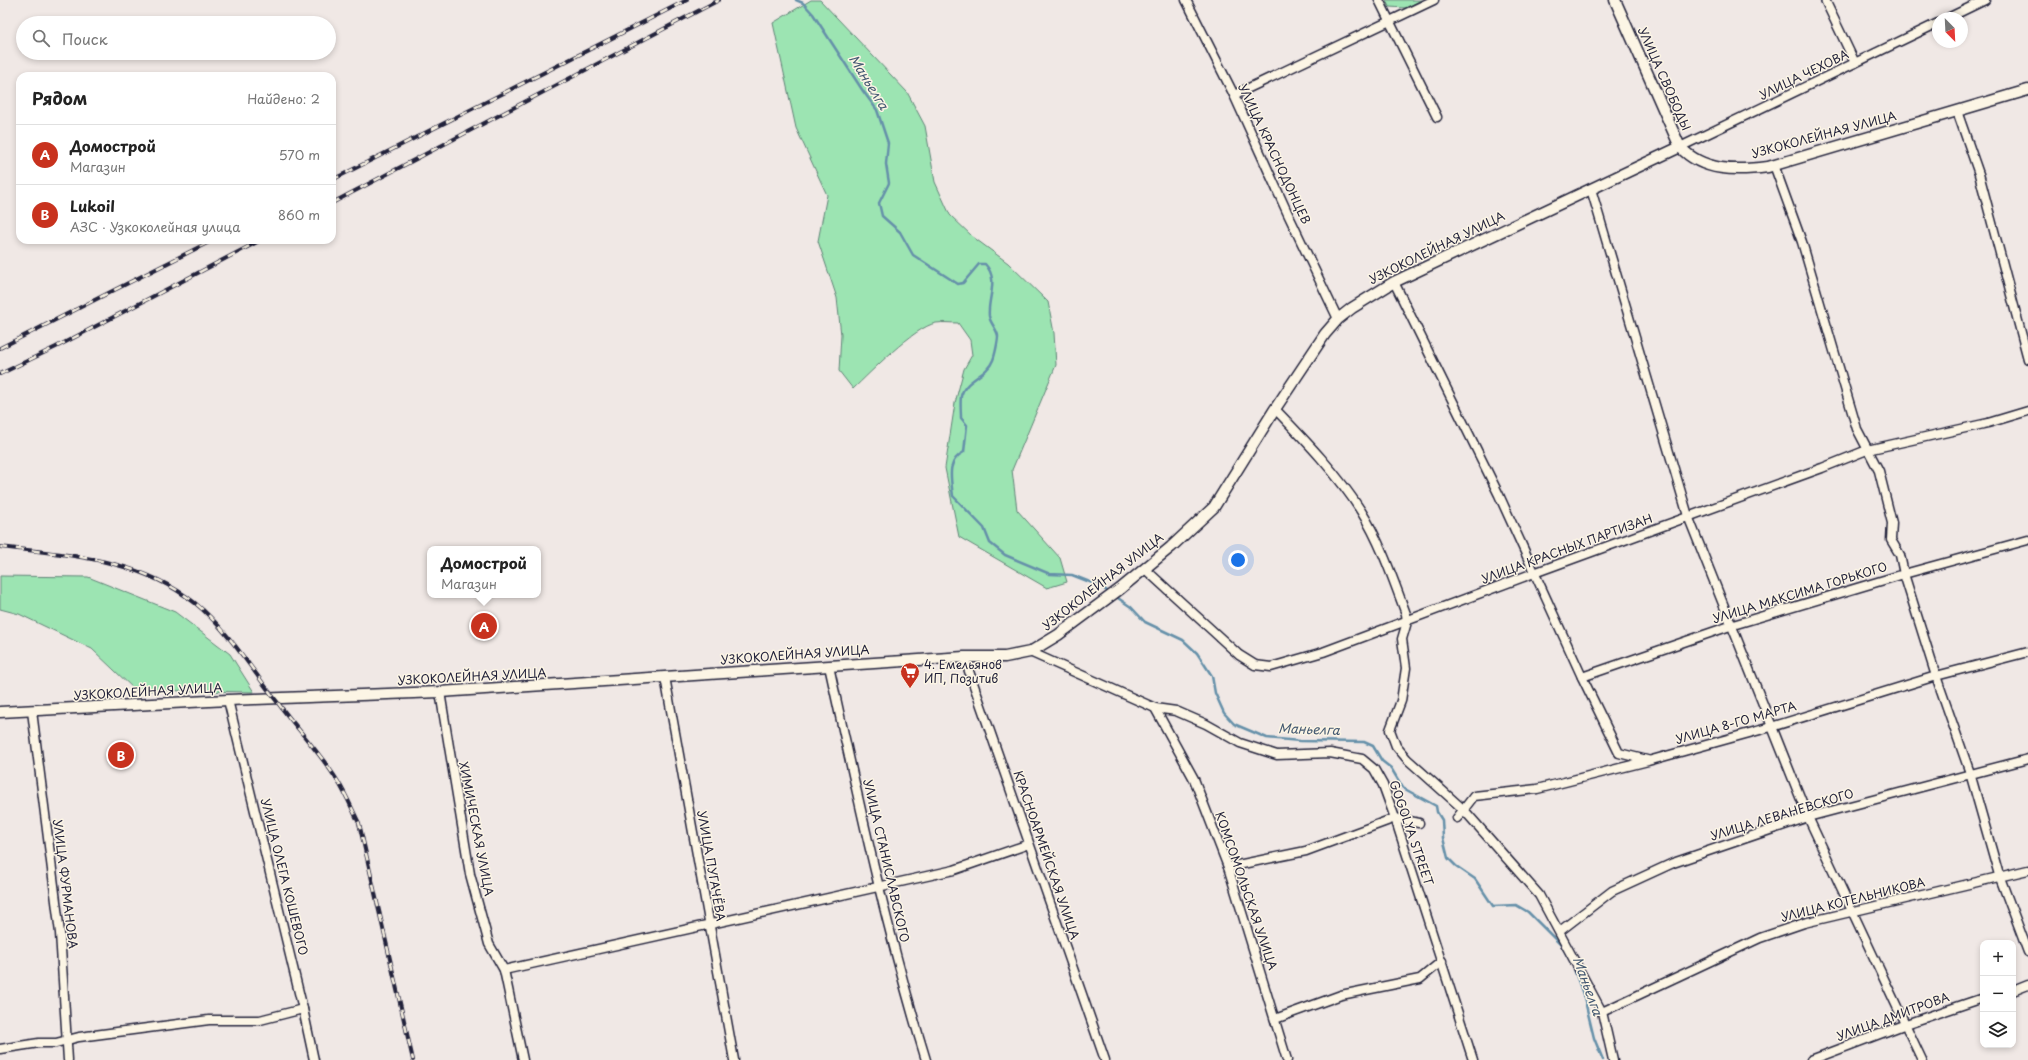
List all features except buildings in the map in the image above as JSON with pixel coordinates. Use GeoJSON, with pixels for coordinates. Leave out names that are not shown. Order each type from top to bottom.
{"type":"FeatureCollection","features":[{"type":"Feature","properties":{"kind":"street","name":"УЛИЦА КРАСНОДОНЦЕВ"},"geometry":{"type":"LineString","coordinates":[[1186,0],[1234,96],[1338,319]]}},
{"type":"Feature","properties":{"kind":"street"},"geometry":{"type":"LineString","coordinates":[[1379,0],[1437,117]]}},
{"type":"Feature","properties":{"kind":"street"},"geometry":{"type":"LineString","coordinates":[[1234,96],[1434,0]]}},
{"type":"Feature","properties":{"kind":"street","name":"УЛИЦА СВОБОДЫ"},"geometry":{"type":"LineString","coordinates":[[1614,0],[1680,147]]}},
{"type":"Feature","properties":{"kind":"street"},"geometry":{"type":"LineString","coordinates":[[1824,0],[1855,64]]}},
{"type":"Feature","properties":{"kind":"street"},"geometry":{"type":"LineString","coordinates":[[1960,12],[1985,0]]}},
{"type":"Feature","properties":{"kind":"street","name":"УЛИЦА ЧЕХОВА"},"geometry":{"type":"LineString","coordinates":[[1680,147],[1932,26]]}},
{"type":"Feature","properties":{"kind":"street","name":"УЗКОКОЛЕЙНАЯ УЛИЦА"},"geometry":{"type":"LineString","coordinates":[[0,712],[228,700],[440,692],[964,657],[1006,657],[1030,652],[1058,635],[1120,589],[1171,547],[1214,507],[1275,409],[1325,334],[1338,319],[1367,297],[1394,282],[1680,147],[1688,155],[1700,162],[1722,169],[1744,170],[1774,165],[2028,90]]}},
{"type":"Feature","properties":{"kind":"street"},"geometry":{"type":"LineString","coordinates":[[1957,111],[1978,174],[2028,359]]}},
{"type":"Feature","properties":{"kind":"street"},"geometry":{"type":"LineString","coordinates":[[1774,165],[1802,242],[1856,429],[1879,471],[1892,523],[1891,540],[1900,555],[1904,574],[1936,676],[1970,774],[1999,875],[2028,952]]}},
{"type":"Feature","properties":{"kind":"street"},"geometry":{"type":"LineString","coordinates":[[1591,189],[1688,516],[1733,625],[1771,727],[1808,817],[1922,1060]]}},
{"type":"Feature","properties":{"kind":"street"},"geometry":{"type":"LineString","coordinates":[[1394,282],[1499,495],[1582,677],[1619,753],[1648,761]]}},
{"type":"Feature","properties":{"kind":"street"},"geometry":{"type":"LineString","coordinates":[[1275,409],[1318,453],[1361,511],[1384,556],[1406,614],[1407,622],[1402,639],[1406,668],[1401,701],[1390,730],[1396,746],[1407,759],[1464,810],[1539,894],[1602,1012],[1612,1060]]}},
{"type":"Feature","properties":{"kind":"street","name":"УЛИЦА КРАСНЫХ ПАРТИЗАН"},"geometry":{"type":"LineString","coordinates":[[1145,568],[1239,656],[1255,665],[1271,667],[1286,664],[1407,622],[1534,573],[1867,450],[1988,423],[2028,411]]}},
{"type":"Feature","properties":{"kind":"street","name":"УЛИЦА МАКСИМА ГОРЬКОГО"},"geometry":{"type":"LineString","coordinates":[[1582,677],[1733,625],[1904,574],[2028,540]]}},
{"type":"Feature","properties":{"kind":"street"},"geometry":{"type":"LineString","coordinates":[[1030,652],[1155,708]]}},
{"type":"Feature","properties":{"kind":"street","name":"УЛИЦА 8-ГО МАРТА"},"geometry":{"type":"LineString","coordinates":[[1457,818],[1474,796],[1537,789],[1648,761],[1771,727],[1936,676],[2028,652]]}},
{"type":"Feature","properties":{"kind":"street","name":"КРАСНОАРМЕЙСКАЯ УЛИЦА"},"geometry":{"type":"LineString","coordinates":[[964,657],[1106,1060]]}},
{"type":"Feature","properties":{"kind":"street","name":"УЛИЦА СТАНИСЛАВСКОГО"},"geometry":{"type":"LineString","coordinates":[[830,666],[878,886],[903,985],[926,1060]]}},
{"type":"Feature","properties":{"kind":"street","name":"УЛИЦА ПУГАЧЁВА"},"geometry":{"type":"LineString","coordinates":[[665,677],[734,1060]]}},
{"type":"Feature","properties":{"kind":"street","name":"ХИМИЧЕСКАЯ УЛИЦА"},"geometry":{"type":"LineString","coordinates":[[440,692],[470,874],[489,944],[504,970],[523,1060]]}},
{"type":"Feature","properties":{"kind":"street","name":"УЛИЦА ОЛЕГА КОШЕВОГО"},"geometry":{"type":"LineString","coordinates":[[228,700],[304,1009],[314,1060]]}},
{"type":"Feature","properties":{"kind":"street","name":"GOGOLYA STREET"},"geometry":{"type":"LineString","coordinates":[[1155,708],[1176,711],[1206,724],[1240,743],[1278,755],[1330,753],[1362,759],[1374,769],[1383,785],[1395,818],[1473,1060]]}},
{"type":"Feature","properties":{"kind":"street","name":"КОМСОМОЛЬСКАЯ УЛИЦА"},"geometry":{"type":"LineString","coordinates":[[1155,708],[1194,779],[1228,867],[1287,1060]]}},
{"type":"Feature","properties":{"kind":"street","name":"УЛИЦА ФУРМАНОВА"},"geometry":{"type":"LineString","coordinates":[[32,711],[60,934],[68,1060]]}},
{"type":"Feature","properties":{"kind":"street","name":"УЛИЦА ЛЕВАНЕВСКОГО"},"geometry":{"type":"LineString","coordinates":[[1560,931],[1612,891],[1673,863],[1808,817],[2028,759]]}},
{"type":"Feature","properties":{"kind":"street"},"geometry":{"type":"LineString","coordinates":[[1228,867],[1306,851],[1395,818],[1419,823]]}},
{"type":"Feature","properties":{"kind":"street"},"geometry":{"type":"LineString","coordinates":[[504,970],[709,926],[878,886],[954,870],[1029,844]]}},
{"type":"Feature","properties":{"kind":"street","name":"УЛИЦА КОТЕЛЬНИКОВА"},"geometry":{"type":"LineString","coordinates":[[1602,1012],[1760,938],[1804,923],[1999,875],[2028,870]]}},
{"type":"Feature","properties":{"kind":"street"},"geometry":{"type":"LineString","coordinates":[[1275,1019],[1341,994],[1420,979],[1442,961]]}},
{"type":"Feature","properties":{"kind":"street"},"geometry":{"type":"LineString","coordinates":[[2016,990],[2028,985]]}},
{"type":"Feature","properties":{"kind":"street","name":"УЛИЦА ДМИТРОВА"},"geometry":{"type":"LineString","coordinates":[[1811,1060],[1906,1024],[1980,999]]}},
{"type":"Feature","properties":{"kind":"street"},"geometry":{"type":"LineString","coordinates":[[0,1049],[56,1043],[67,1039],[208,1020],[260,1020],[304,1009]]}},
{"type":"Feature","properties":{"kind":"green space"},"geometry":{"type":"Polygon","coordinates":[[[811,0],[820,0],[907,92],[925,126],[935,182],[950,215],[973,237],[1008,263],[1048,302],[1054,333],[1056,365],[1012,470],[1017,510],[1060,558],[1067,582],[1047,588],[959,537],[945,468],[955,403],[964,369],[972,355],[970,340],[958,323],[936,323],[927,326],[905,341],[853,389],[839,371],[841,335],[837,298],[818,241],[827,195],[796,128],[773,23],[811,0]]]}},
{"type":"Feature","properties":{"kind":"green space"},"geometry":{"type":"Polygon","coordinates":[[[1386,0],[1421,0],[1406,8],[1389,7],[1386,0]]]}},
{"type":"Feature","properties":{"kind":"green space"},"geometry":{"type":"Polygon","coordinates":[[[0,576],[88,577],[175,612],[230,654],[254,692],[135,690],[92,649],[19,614],[0,609],[0,576]]]}},
{"type":"Feature","properties":{"kind":"waterway","name":"Маньелга"},"geometry":{"type":"LineString","coordinates":[[796,0],[803,3],[813,14],[877,110],[888,143],[886,164],[889,183],[879,203],[882,216],[900,232],[913,255],[958,284],[963,283],[979,264],[985,264],[992,276],[989,316],[998,336],[997,344],[994,358],[990,365],[967,385],[961,396],[961,418],[967,425],[964,452],[954,460],[952,465],[951,477],[953,496],[984,528],[990,543],[1005,555],[1050,574],[1072,575],[1100,586],[1110,593]]}},
{"type":"Feature","properties":{"kind":"waterway","name":"Маньелга"},"geometry":{"type":"LineString","coordinates":[[1115,596],[1131,607],[1145,622],[1183,640],[1197,653],[1212,676],[1215,693],[1224,713],[1234,724],[1267,738],[1300,741],[1364,742],[1373,746],[1382,761],[1391,768],[1403,788],[1436,806],[1437,812],[1442,820],[1443,838],[1448,858],[1456,866],[1475,879],[1493,906],[1516,905],[1528,912],[1561,945],[1573,966],[1584,997],[1594,1038],[1603,1060]]}},
{"type":"Feature","properties":{"kind":"railway"},"geometry":{"type":"LineString","coordinates":[[336,178],[687,0]]}},
{"type":"Feature","properties":{"kind":"railway"},"geometry":{"type":"LineString","coordinates":[[336,201],[719,0]]}},
{"type":"Feature","properties":{"kind":"railway"},"geometry":{"type":"LineString","coordinates":[[0,348],[205,244]]}},
{"type":"Feature","properties":{"kind":"railway"},"geometry":{"type":"LineString","coordinates":[[0,374],[56,347],[253,244]]}},
{"type":"Feature","properties":{"kind":"railway"},"geometry":{"type":"LineString","coordinates":[[0,547],[77,556],[102,561],[150,576],[173,588],[195,603],[229,638],[330,770],[337,780],[359,823],[413,1060]]}},
{"type":"Feature","properties":{"kind":"place","name":"Домострой"},"geometry":{"type":"Point","coordinates":[484,626]}},
{"type":"Feature","properties":{"kind":"place","name":"4. Емельянов ИП, Позитив"},"geometry":{"type":"Point","coordinates":[910,689]}},
{"type":"Feature","properties":{"kind":"place","name":"Lukoil"},"geometry":{"type":"Point","coordinates":[121,755]}}]}
